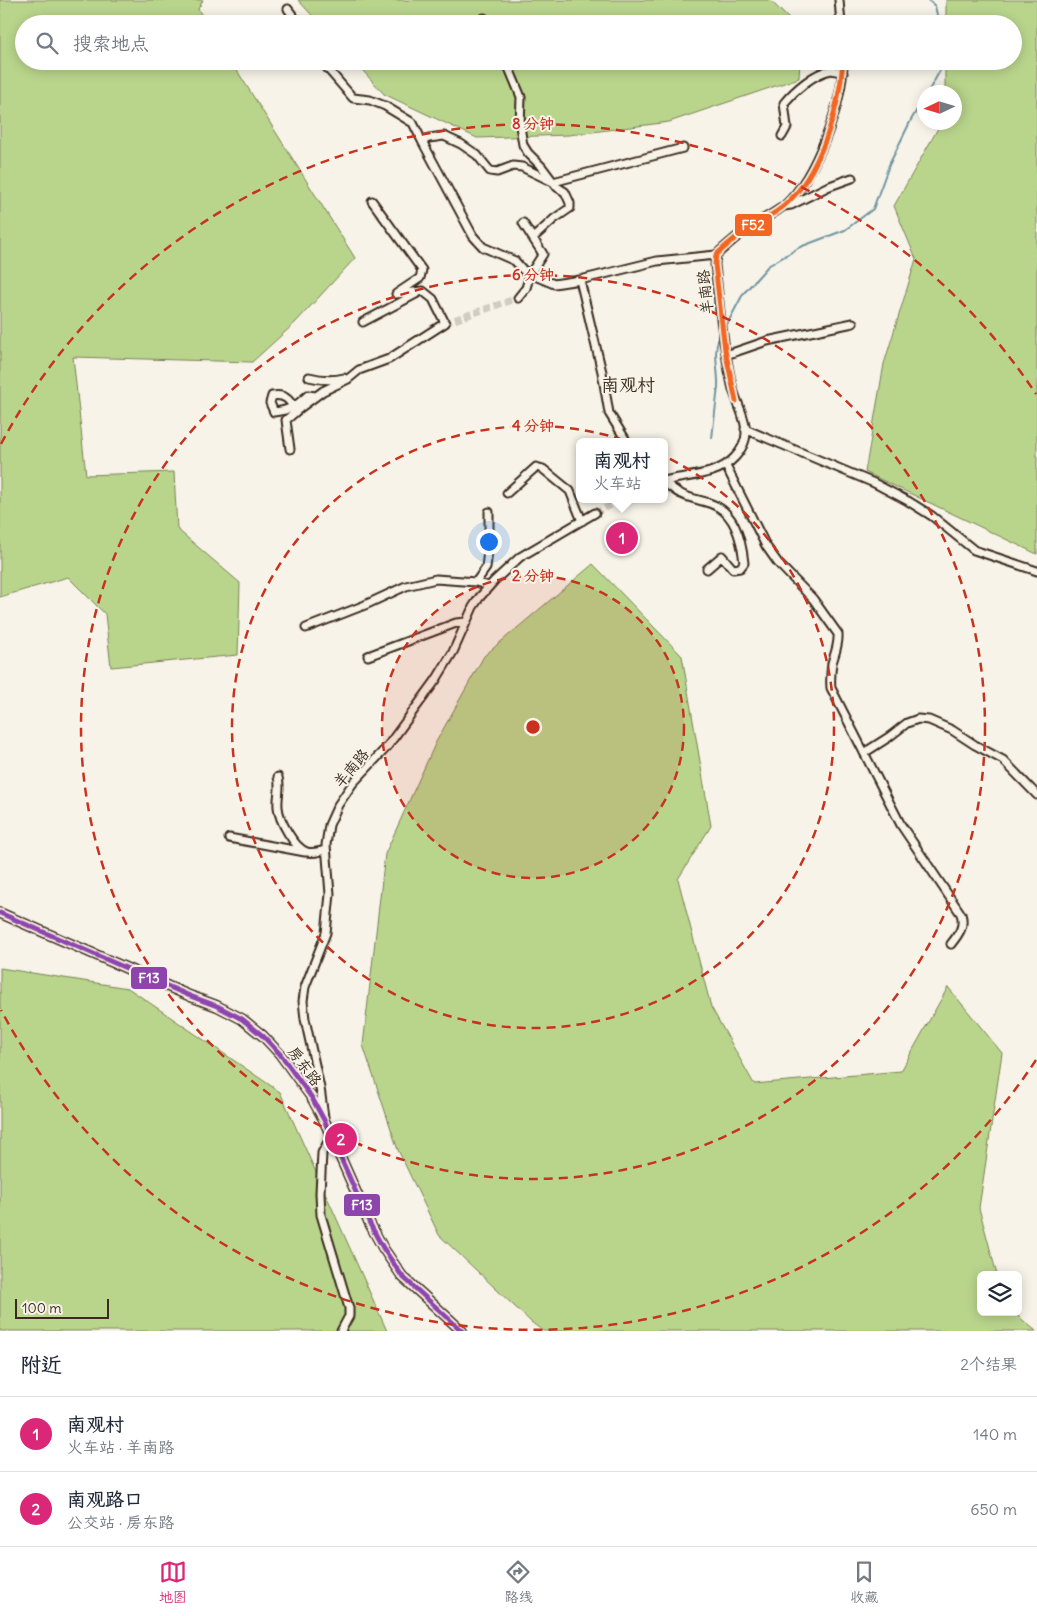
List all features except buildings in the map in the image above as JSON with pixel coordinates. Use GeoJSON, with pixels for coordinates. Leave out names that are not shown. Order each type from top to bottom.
{"type":"FeatureCollection","features":[{"type":"Feature","properties":{"kind":"main road","name":"房东路"},"geometry":{"type":"LineString","coordinates":[[0,914],[217,1006],[242,1019],[263,1036],[280,1054],[312,1098],[332,1135],[370,1224],[383,1248],[402,1276],[462,1331]]}},
{"type":"Feature","properties":{"kind":"street"},"geometry":{"type":"LineString","coordinates":[[839,0],[840,15]]}},
{"type":"Feature","properties":{"kind":"street"},"geometry":{"type":"LineString","coordinates":[[288,8],[293,15]]}},
{"type":"Feature","properties":{"kind":"street"},"geometry":{"type":"LineString","coordinates":[[329,70],[353,98],[370,100],[385,106],[413,123],[473,236],[483,248],[515,261],[523,270],[530,274],[554,284],[580,280],[658,261],[716,255]]}},
{"type":"Feature","properties":{"kind":"street"},"geometry":{"type":"LineString","coordinates":[[510,70],[520,97],[520,126],[523,145],[528,154],[542,167],[557,187],[565,192],[570,203],[570,208],[554,219],[533,238]]}},
{"type":"Feature","properties":{"kind":"street"},"geometry":{"type":"LineString","coordinates":[[782,136],[787,127],[784,103],[797,89],[832,70],[843,73]]}},
{"type":"Feature","properties":{"kind":"street","name":"羊南路"},"geometry":{"type":"LineString","coordinates":[[745,429],[732,385],[726,355],[715,264],[716,255],[750,227],[784,206],[798,190],[819,152],[831,124],[843,73]]}},
{"type":"Feature","properties":{"kind":"street"},"geometry":{"type":"LineString","coordinates":[[422,141],[444,136],[461,144],[477,155],[490,171],[497,172],[513,166],[522,167],[553,182],[683,148]]}},
{"type":"Feature","properties":{"kind":"street"},"geometry":{"type":"LineString","coordinates":[[784,206],[790,205],[827,186],[852,178]]}},
{"type":"Feature","properties":{"kind":"street"},"geometry":{"type":"LineString","coordinates":[[290,449],[286,420],[316,396],[352,376],[359,370],[389,359],[445,323],[433,299],[422,291],[396,294],[420,278],[422,270],[372,201]]}},
{"type":"Feature","properties":{"kind":"street"},"geometry":{"type":"LineString","coordinates":[[518,298],[526,288],[530,274],[543,254],[524,223]]}},
{"type":"Feature","properties":{"kind":"street"},"geometry":{"type":"LineString","coordinates":[[580,280],[602,372],[609,412],[625,438]]}},
{"type":"Feature","properties":{"kind":"street"},"geometry":{"type":"LineString","coordinates":[[363,322],[422,291]]}},
{"type":"Feature","properties":{"kind":"street"},"geometry":{"type":"LineString","coordinates":[[726,355],[767,341],[853,323]]}},
{"type":"Feature","properties":{"kind":"street"},"geometry":{"type":"LineString","coordinates":[[309,377],[322,380],[336,380],[352,376]]}},
{"type":"Feature","properties":{"kind":"street"},"geometry":{"type":"LineString","coordinates":[[294,407],[308,395],[316,396]]}},
{"type":"Feature","properties":{"kind":"street"},"geometry":{"type":"LineString","coordinates":[[668,481],[712,472],[726,466],[737,456],[743,446],[746,434],[745,429]]}},
{"type":"Feature","properties":{"kind":"street"},"geometry":{"type":"LineString","coordinates":[[745,429],[874,483],[932,516],[974,550],[1037,572]]}},
{"type":"Feature","properties":{"kind":"street"},"geometry":{"type":"LineString","coordinates":[[726,466],[766,546],[778,563],[814,599],[838,634],[839,641],[832,663],[830,678],[831,688],[901,825],[961,914],[963,920],[962,927],[951,944]]}},
{"type":"Feature","properties":{"kind":"street"},"geometry":{"type":"LineString","coordinates":[[507,493],[536,467],[543,469],[570,491],[582,521]]}},
{"type":"Feature","properties":{"kind":"street"},"geometry":{"type":"LineString","coordinates":[[668,485],[681,495],[719,507],[734,525],[743,552],[744,563],[740,568],[733,569],[722,556],[707,569]]}},
{"type":"Feature","properties":{"kind":"street"},"geometry":{"type":"LineString","coordinates":[[476,582],[486,568],[489,542],[489,512]]}},
{"type":"Feature","properties":{"kind":"street","name":"羊南路"},"geometry":{"type":"LineString","coordinates":[[324,1120],[320,1088],[303,1001],[305,987],[326,933],[330,894],[326,850],[329,825],[338,805],[353,784],[387,748],[436,680],[453,652],[478,598],[520,557],[595,513]]}},
{"type":"Feature","properties":{"kind":"street"},"geometry":{"type":"LineString","coordinates":[[306,628],[406,586],[436,579],[476,582],[489,586]]}},
{"type":"Feature","properties":{"kind":"street"},"geometry":{"type":"LineString","coordinates":[[368,656],[456,623],[466,622]]}},
{"type":"Feature","properties":{"kind":"street"},"geometry":{"type":"LineString","coordinates":[[864,753],[907,723],[918,719],[929,720],[952,730],[1004,760],[1037,795]]}},
{"type":"Feature","properties":{"kind":"street"},"geometry":{"type":"LineString","coordinates":[[278,776],[280,784],[278,797],[280,818],[293,840],[305,852]]}},
{"type":"Feature","properties":{"kind":"street"},"geometry":{"type":"LineString","coordinates":[[229,838],[305,852],[315,853],[326,850]]}},
{"type":"Feature","properties":{"kind":"street"},"geometry":{"type":"LineString","coordinates":[[332,1135],[322,1152],[321,1215],[349,1308],[349,1316],[341,1331]]}},
{"type":"Feature","properties":{"kind":"green space"},"geometry":{"type":"Polygon","coordinates":[[[0,0],[203,0],[198,9],[202,15],[15,15],[15,70],[237,70],[355,258],[295,323],[252,362],[73,357],[86,475],[174,472],[177,529],[240,583],[238,655],[111,667],[105,614],[68,577],[0,597],[0,0]]]}},
{"type":"Feature","properties":{"kind":"green space"},"geometry":{"type":"Polygon","coordinates":[[[298,0],[770,0],[785,15],[312,15],[298,0]]]}},
{"type":"Feature","properties":{"kind":"green space"},"geometry":{"type":"Polygon","coordinates":[[[946,0],[1037,0],[1037,554],[865,472],[884,364],[916,259],[894,206],[937,130],[962,130],[962,85],[945,85],[945,70],[1022,70],[1022,15],[946,15],[946,0]]]}},
{"type":"Feature","properties":{"kind":"green space"},"geometry":{"type":"Polygon","coordinates":[[[362,70],[799,70],[799,78],[669,122],[569,135],[477,138],[384,94],[362,70]]]}},
{"type":"Feature","properties":{"kind":"green space"},"geometry":{"type":"Polygon","coordinates":[[[593,564],[682,656],[711,826],[678,879],[711,1007],[754,1084],[901,1071],[948,987],[1002,1053],[979,1208],[996,1271],[977,1271],[977,1316],[1018,1316],[1036,1331],[543,1331],[531,1322],[439,1235],[398,1150],[363,1045],[385,854],[436,742],[484,656],[593,564]]]}},
{"type":"Feature","properties":{"kind":"green space"},"geometry":{"type":"Polygon","coordinates":[[[0,968],[128,988],[280,1092],[387,1331],[0,1331],[0,968]]]}},
{"type":"Feature","properties":{"kind":"waterway"},"geometry":{"type":"LineString","coordinates":[[928,0],[935,6],[937,15]]}},
{"type":"Feature","properties":{"kind":"waterway"},"geometry":{"type":"LineString","coordinates":[[932,85],[940,70]]}},
{"type":"Feature","properties":{"kind":"waterway"},"geometry":{"type":"LineString","coordinates":[[725,328],[743,294],[768,266],[800,247],[845,230],[873,209],[889,165],[917,110]]}},
{"type":"Feature","properties":{"kind":"waterway"},"geometry":{"type":"LineString","coordinates":[[712,438],[718,387],[716,348],[720,336]]}},
{"type":"Feature","properties":{"kind":"tunnel"},"geometry":{"type":"LineString","coordinates":[[445,323],[518,298]]}},
{"type":"Feature","properties":{"kind":"tunnel"},"geometry":{"type":"LineString","coordinates":[[595,513],[616,503]]}},
{"type":"Feature","properties":{"kind":"transit line","name":"F52"},"geometry":{"type":"LineString","coordinates":[[736,401],[725,350],[715,264],[716,255],[742,232],[785,205],[808,176],[818,158],[833,119],[842,70]]}},
{"type":"Feature","properties":{"kind":"transit line","name":"F13"},"geometry":{"type":"LineString","coordinates":[[0,913],[217,1006],[242,1019],[263,1036],[280,1054],[312,1098],[383,1248],[402,1276],[462,1331]]}},
{"type":"Feature","properties":{"kind":"place","name":"南观村"},"geometry":{"type":"Point","coordinates":[622,538]}},
{"type":"Feature","properties":{"kind":"place","name":"南观路口"},"geometry":{"type":"Point","coordinates":[341,1139]}},
{"type":"Feature","properties":{"kind":"district","name":"南观村"},"geometry":{"type":"Point","coordinates":[628,384]}}]}
